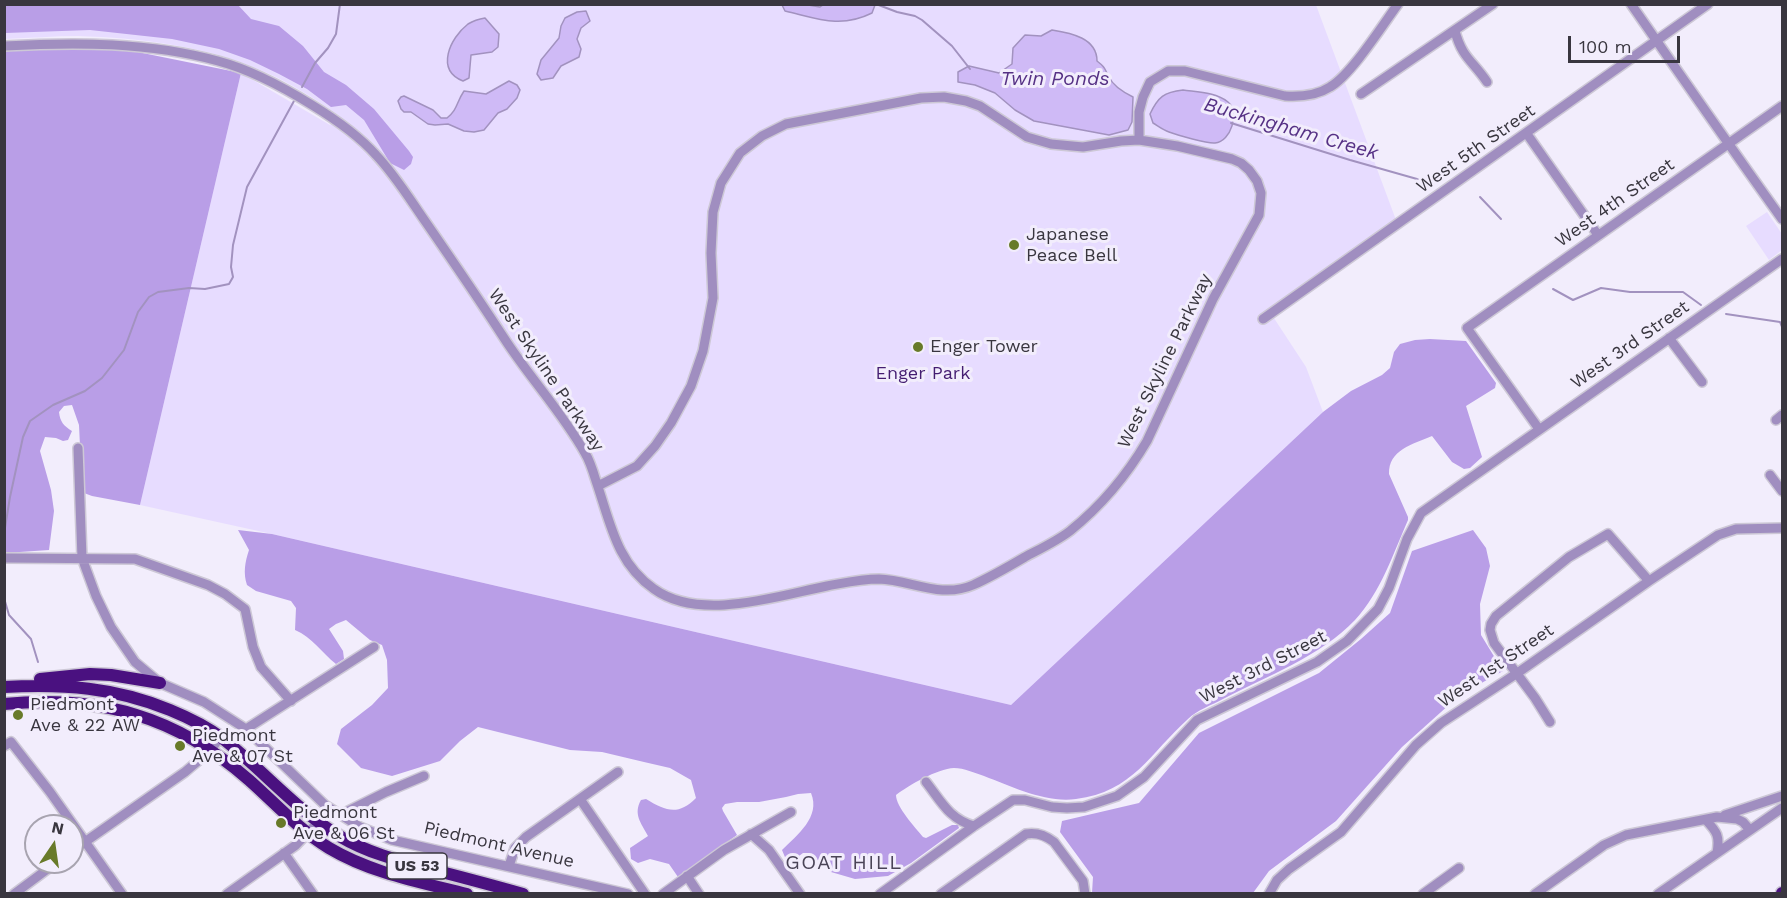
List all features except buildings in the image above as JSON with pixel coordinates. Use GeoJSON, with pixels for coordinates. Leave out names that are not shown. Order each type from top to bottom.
{"type":"FeatureCollection","features":[{"type":"Feature","properties":{"kind":"highway"},"geometry":{"type":"LineString","coordinates":[[4,687],[43,679],[90,674],[160,683]]}},
{"type":"Feature","properties":{"kind":"highway","name":"US 53"},"geometry":{"type":"LineString","coordinates":[[4,687],[72,686],[101,689],[153,703],[186,717],[220,737],[318,822],[346,840],[380,855],[523,894]]}},
{"type":"Feature","properties":{"kind":"highway","name":"US 53"},"geometry":{"type":"LineString","coordinates":[[4,704],[36,701],[68,702],[105,706],[143,716],[180,732],[211,750],[248,779],[308,834],[332,850],[386,873],[467,894]]}},
{"type":"Feature","properties":{"kind":"street"},"geometry":{"type":"LineString","coordinates":[[1138,140],[1141,104],[1150,82],[1168,71],[1185,71],[1285,96],[1298,97],[1319,93],[1332,86],[1350,68],[1398,4]]}},
{"type":"Feature","properties":{"kind":"street"},"geometry":{"type":"LineString","coordinates":[[1361,94],[1493,4]]}},
{"type":"Feature","properties":{"kind":"street"},"geometry":{"type":"LineString","coordinates":[[1631,4],[1782,219]]}},
{"type":"Feature","properties":{"kind":"street","name":"West 5th Street"},"geometry":{"type":"LineString","coordinates":[[1263,319],[1708,4]]}},
{"type":"Feature","properties":{"kind":"street"},"geometry":{"type":"LineString","coordinates":[[1455,31],[1462,53],[1487,82]]}},
{"type":"Feature","properties":{"kind":"street","name":"West Skyline Parkway"},"geometry":{"type":"LineString","coordinates":[[4,46],[98,44],[149,47],[218,60],[274,83],[339,122],[367,146],[392,173],[587,455],[610,528],[628,564],[652,589],[684,603],[701,605],[753,601],[854,581],[879,579],[936,591],[954,591],[970,587],[996,574],[1069,532],[1110,493],[1137,457],[1151,432],[1213,299],[1259,215],[1262,202],[1257,181],[1249,170],[1232,159],[1138,140],[1083,147],[1050,144],[1027,137],[980,106],[944,97],[921,98],[786,124],[762,136],[740,153],[721,183],[713,212],[711,253],[713,298],[703,351],[691,386],[671,423],[637,466],[598,486]]}},
{"type":"Feature","properties":{"kind":"street","name":"West 4th Street"},"geometry":{"type":"LineString","coordinates":[[1539,429],[1467,328],[1782,106]]}},
{"type":"Feature","properties":{"kind":"street"},"geometry":{"type":"LineString","coordinates":[[1527,134],[1598,235]]}},
{"type":"Feature","properties":{"kind":"street","name":"West 3rd Street"},"geometry":{"type":"LineString","coordinates":[[880,894],[1013,800],[1067,808],[1084,807],[1117,796],[1144,777],[1197,720],[1317,662],[1347,641],[1378,609],[1389,588],[1407,539],[1421,513],[1782,259]]}},
{"type":"Feature","properties":{"kind":"street"},"geometry":{"type":"LineString","coordinates":[[1669,338],[1702,382]]}},
{"type":"Feature","properties":{"kind":"street","name":"Piedmont Avenue"},"geometry":{"type":"LineString","coordinates":[[78,448],[82,558],[96,596],[111,627],[135,662],[160,683],[204,702],[246,729],[325,805],[360,827],[392,840],[628,894]]}},
{"type":"Feature","properties":{"kind":"street"},"geometry":{"type":"LineString","coordinates":[[1770,475],[1782,491]]}},
{"type":"Feature","properties":{"kind":"street","name":"West 1st Street"},"geometry":{"type":"LineString","coordinates":[[1269,894],[1277,880],[1289,869],[1341,832],[1416,745],[1459,710],[1516,674],[1718,534],[1736,529],[1782,528]]}},
{"type":"Feature","properties":{"kind":"street"},"geometry":{"type":"LineString","coordinates":[[1550,722],[1492,640],[1491,624],[1496,616],[1569,557],[1608,534],[1649,581]]}},
{"type":"Feature","properties":{"kind":"street"},"geometry":{"type":"LineString","coordinates":[[4,558],[135,559],[208,585],[245,609],[253,647],[261,667],[291,700]]}},
{"type":"Feature","properties":{"kind":"street"},"geometry":{"type":"LineString","coordinates":[[246,729],[374,647]]}},
{"type":"Feature","properties":{"kind":"street"},"geometry":{"type":"LineString","coordinates":[[85,842],[184,772],[211,750],[220,737]]}},
{"type":"Feature","properties":{"kind":"street"},"geometry":{"type":"LineString","coordinates":[[8,744],[50,792],[122,894]]}},
{"type":"Feature","properties":{"kind":"street"},"geometry":{"type":"LineString","coordinates":[[509,866],[514,851],[522,840],[618,772]]}},
{"type":"Feature","properties":{"kind":"street"},"geometry":{"type":"LineString","coordinates":[[340,815],[424,776]]}},
{"type":"Feature","properties":{"kind":"street"},"geometry":{"type":"LineString","coordinates":[[926,782],[956,819],[974,826]]}},
{"type":"Feature","properties":{"kind":"street"},"geometry":{"type":"LineString","coordinates":[[1535,894],[1604,845],[1615,840],[1639,832],[1717,817],[1782,796]]}},
{"type":"Feature","properties":{"kind":"street"},"geometry":{"type":"LineString","coordinates":[[580,799],[645,894]]}},
{"type":"Feature","properties":{"kind":"street"},"geometry":{"type":"LineString","coordinates":[[1658,894],[1782,808]]}},
{"type":"Feature","properties":{"kind":"street"},"geometry":{"type":"LineString","coordinates":[[663,894],[724,850],[790,812]]}},
{"type":"Feature","properties":{"kind":"street"},"geometry":{"type":"LineString","coordinates":[[1717,817],[1737,819],[1750,830]]}},
{"type":"Feature","properties":{"kind":"street"},"geometry":{"type":"LineString","coordinates":[[1706,819],[1718,836],[1717,853]]}},
{"type":"Feature","properties":{"kind":"street"},"geometry":{"type":"LineString","coordinates":[[227,894],[284,853],[308,834],[318,822]]}},
{"type":"Feature","properties":{"kind":"street"},"geometry":{"type":"LineString","coordinates":[[751,834],[769,850],[800,894]]}},
{"type":"Feature","properties":{"kind":"street"},"geometry":{"type":"LineString","coordinates":[[941,894],[1026,834],[1039,834],[1054,842],[1083,881],[1085,894]]}},
{"type":"Feature","properties":{"kind":"street"},"geometry":{"type":"LineString","coordinates":[[284,853],[313,894]]}},
{"type":"Feature","properties":{"kind":"street"},"geometry":{"type":"LineString","coordinates":[[1423,894],[1459,868]]}},
{"type":"Feature","properties":{"kind":"street"},"geometry":{"type":"LineString","coordinates":[[14,894],[41,874]]}},
{"type":"Feature","properties":{"kind":"street"},"geometry":{"type":"LineString","coordinates":[[687,876],[699,894]]}},
{"type":"Feature","properties":{"kind":"street"},"geometry":{"type":"LineString","coordinates":[[893,885],[899,894]]}},
{"type":"Feature","properties":{"kind":"green space","name":"Enger Park"},"geometry":{"type":"Polygon","coordinates":[[[4,5],[1316,5],[1396,220],[1268,309],[1306,367],[1323,412],[1011,705],[140,505],[241,73],[330,125],[338,115],[276,77],[222,56],[198,50],[150,41],[102,37],[5,39],[4,5]]]}},
{"type":"Feature","properties":{"kind":"green space"},"geometry":{"type":"Polygon","coordinates":[[[1767,212],[1782,234],[1782,250],[1769,260],[1746,226],[1767,212]]]}},
{"type":"Feature","properties":{"kind":"shaded area"},"geometry":{"type":"Polygon","coordinates":[[[4,5],[238,5],[251,19],[279,26],[303,46],[324,72],[346,85],[374,109],[409,151],[413,157],[411,164],[404,170],[390,163],[364,120],[346,105],[331,107],[307,89],[250,60],[219,49],[172,39],[90,30],[5,33],[4,5]]]}},
{"type":"Feature","properties":{"kind":"shaded area"},"geometry":{"type":"Polygon","coordinates":[[[118,48],[241,73],[140,505],[84,493],[79,425],[72,405],[64,406],[59,412],[63,423],[72,431],[68,440],[45,437],[40,451],[51,490],[54,511],[49,550],[5,553],[5,49],[118,48]]]}},
{"type":"Feature","properties":{"kind":"shaded area"},"geometry":{"type":"Polygon","coordinates":[[[1430,339],[1466,341],[1496,383],[1495,388],[1466,406],[1482,457],[1470,468],[1464,469],[1452,462],[1432,436],[1403,449],[1393,459],[1389,474],[1408,520],[1379,585],[1355,620],[1310,655],[1196,713],[1126,780],[1096,795],[1076,799],[1053,799],[958,768],[940,771],[916,782],[896,795],[902,811],[923,837],[926,838],[952,825],[958,825],[959,828],[911,863],[888,876],[855,879],[831,872],[809,853],[803,853],[791,862],[787,862],[782,850],[810,818],[813,810],[811,793],[759,802],[725,804],[723,811],[737,835],[678,877],[669,864],[650,859],[638,863],[631,859],[630,848],[648,836],[638,814],[641,800],[646,799],[672,810],[690,804],[696,798],[691,780],[670,768],[602,752],[570,750],[478,727],[440,761],[392,776],[361,768],[337,744],[341,729],[372,705],[388,688],[387,660],[382,645],[370,640],[346,620],[336,624],[329,629],[343,651],[344,659],[336,664],[312,641],[295,630],[296,608],[291,601],[256,591],[247,585],[246,581],[245,568],[249,550],[238,530],[272,534],[1011,705],[1323,412],[1351,391],[1382,375],[1390,368],[1394,352],[1400,344],[1430,339]]]}},
{"type":"Feature","properties":{"kind":"shaded area"},"geometry":{"type":"Polygon","coordinates":[[[1473,530],[1486,548],[1490,566],[1480,604],[1481,635],[1503,671],[1460,695],[1402,747],[1336,821],[1269,871],[1253,893],[1092,893],[1093,877],[1060,832],[1062,821],[1139,803],[1199,733],[1319,673],[1390,613],[1412,551],[1473,530]]]}},
{"type":"Feature","properties":{"kind":"water"},"geometry":{"type":"Polygon","coordinates":[[[782,5],[820,7],[823,5],[875,5],[872,13],[860,18],[828,21],[785,11],[782,5]]]}},
{"type":"Feature","properties":{"kind":"water"},"geometry":{"type":"Polygon","coordinates":[[[586,11],[590,21],[581,28],[577,39],[581,49],[579,57],[561,66],[553,78],[541,80],[537,74],[541,60],[559,38],[565,18],[577,12],[586,11]]]}},
{"type":"Feature","properties":{"kind":"water"},"geometry":{"type":"Polygon","coordinates":[[[485,18],[499,34],[498,47],[492,52],[471,55],[469,78],[463,81],[454,76],[449,69],[448,54],[451,45],[468,24],[485,18]]]}},
{"type":"Feature","properties":{"kind":"water","name":"Twin Ponds"},"geometry":{"type":"Polygon","coordinates":[[[1052,30],[1075,35],[1088,42],[1096,53],[1097,61],[1113,83],[1133,97],[1132,122],[1128,130],[1109,135],[1034,121],[1015,110],[995,93],[975,85],[958,82],[958,72],[969,66],[999,73],[1012,64],[1013,48],[1025,35],[1041,36],[1052,30]]]}},
{"type":"Feature","properties":{"kind":"water"},"geometry":{"type":"Polygon","coordinates":[[[509,81],[517,85],[520,90],[517,98],[507,109],[498,113],[484,130],[474,132],[464,131],[448,124],[428,124],[411,112],[404,112],[398,101],[404,96],[433,110],[441,118],[447,118],[455,109],[464,91],[486,94],[509,81]]]}},
{"type":"Feature","properties":{"kind":"water","name":"Twin Ponds"},"geometry":{"type":"Polygon","coordinates":[[[1183,90],[1212,94],[1228,102],[1232,107],[1233,119],[1225,138],[1215,143],[1206,142],[1169,132],[1153,123],[1150,114],[1159,99],[1171,92],[1183,90]]]}},
{"type":"Feature","properties":{"kind":"waterway"},"geometry":{"type":"LineString","coordinates":[[302,87],[315,63],[336,34],[340,4]]}},
{"type":"Feature","properties":{"kind":"waterway","name":"Buckingham Creek"},"geometry":{"type":"LineString","coordinates":[[876,4],[922,20],[952,46],[970,69]]}},
{"type":"Feature","properties":{"kind":"waterway"},"geometry":{"type":"LineString","coordinates":[[4,534],[23,437],[30,421],[53,405],[85,391],[102,378],[124,350],[138,312],[149,297],[158,292],[189,288],[205,289],[229,284],[233,277],[231,267],[233,245],[247,187],[294,101]]}},
{"type":"Feature","properties":{"kind":"waterway","name":"Buckingham Creek"},"geometry":{"type":"LineString","coordinates":[[1231,123],[1417,179],[1439,181]]}},
{"type":"Feature","properties":{"kind":"waterway","name":"Buckingham Creek"},"geometry":{"type":"LineString","coordinates":[[1480,197],[1501,219]]}},
{"type":"Feature","properties":{"kind":"waterway","name":"Buckingham Creek"},"geometry":{"type":"LineString","coordinates":[[1553,289],[1573,300],[1601,288],[1630,292],[1683,292],[1701,305]]}},
{"type":"Feature","properties":{"kind":"waterway","name":"Buckingham Creek"},"geometry":{"type":"LineString","coordinates":[[1726,314],[1780,322],[1782,327]]}},
{"type":"Feature","properties":{"kind":"waterway"},"geometry":{"type":"LineString","coordinates":[[4,598],[9,615],[31,639],[38,662]]}},
{"type":"Feature","properties":{"kind":"place","name":"Japanese Peace Bell"},"geometry":{"type":"Point","coordinates":[1014,245]}},
{"type":"Feature","properties":{"kind":"place","name":"Enger Tower"},"geometry":{"type":"Point","coordinates":[918,347]}},
{"type":"Feature","properties":{"kind":"place","name":"Piedmont Ave & 22 AW"},"geometry":{"type":"Point","coordinates":[18,715]}},
{"type":"Feature","properties":{"kind":"place","name":"Piedmont Ave & 07 St"},"geometry":{"type":"Point","coordinates":[180,746]}},
{"type":"Feature","properties":{"kind":"place","name":"Piedmont Ave & 06 St"},"geometry":{"type":"Point","coordinates":[281,823]}},
{"type":"Feature","properties":{"kind":"district","name":"GOAT HILL"},"geometry":{"type":"Point","coordinates":[844,863]}}]}
